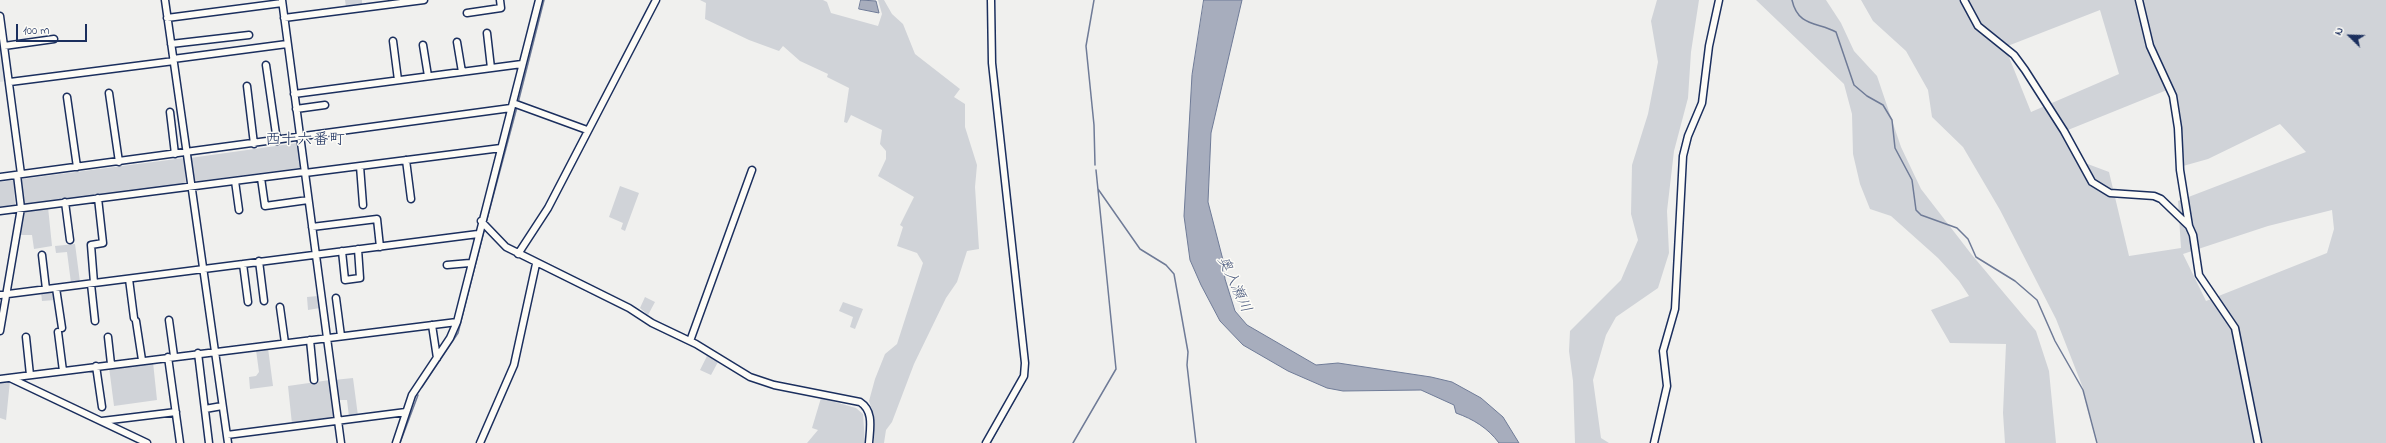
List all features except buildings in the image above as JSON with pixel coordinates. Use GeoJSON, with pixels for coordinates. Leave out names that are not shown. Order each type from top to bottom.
{"type":"FeatureCollection","features":[{"type":"Feature","properties":{"kind":"street"},"geometry":{"type":"LineString","coordinates":[[165,0],[202,269],[228,443]]}},
{"type":"Feature","properties":{"kind":"street"},"geometry":{"type":"LineString","coordinates":[[284,18],[378,3],[424,0]]}},
{"type":"Feature","properties":{"kind":"street"},"geometry":{"type":"LineString","coordinates":[[467,13],[501,8],[500,0]]}},
{"type":"Feature","properties":{"kind":"street"},"geometry":{"type":"LineString","coordinates":[[396,443],[415,389],[450,338],[456,322],[478,234],[484,224],[501,148],[515,105],[522,64],[539,0]]}},
{"type":"Feature","properties":{"kind":"street"},"geometry":{"type":"LineString","coordinates":[[518,254],[548,208],[587,130],[656,0]]}},
{"type":"Feature","properties":{"kind":"street"},"geometry":{"type":"LineString","coordinates":[[986,443],[1024,376],[1025,367],[992,63],[991,0]]}},
{"type":"Feature","properties":{"kind":"street"},"geometry":{"type":"LineString","coordinates":[[1654,443],[1667,386],[1663,351],[1675,308],[1683,156],[1688,136],[1702,103],[1709,46],[1719,0]]}},
{"type":"Feature","properties":{"kind":"street"},"geometry":{"type":"LineString","coordinates":[[1964,0],[1978,26],[2014,55],[2025,70],[2064,131],[2092,182],[2110,193],[2154,196],[2161,199],[2188,226],[2193,235],[2199,275],[2236,328],[2258,443]]}},
{"type":"Feature","properties":{"kind":"street"},"geometry":{"type":"LineString","coordinates":[[2139,0],[2150,46],[2173,96],[2178,128],[2179,165],[2188,226]]}},
{"type":"Feature","properties":{"kind":"street"},"geometry":{"type":"LineString","coordinates":[[167,18],[282,2],[340,443]]}},
{"type":"Feature","properties":{"kind":"street"},"geometry":{"type":"LineString","coordinates":[[0,16],[10,82],[21,208],[3,295],[0,331]]}},
{"type":"Feature","properties":{"kind":"street"},"geometry":{"type":"LineString","coordinates":[[487,33],[491,68]]}},
{"type":"Feature","properties":{"kind":"street"},"geometry":{"type":"LineString","coordinates":[[171,44],[249,35]]}},
{"type":"Feature","properties":{"kind":"street"},"geometry":{"type":"LineString","coordinates":[[4,46],[54,39]]}},
{"type":"Feature","properties":{"kind":"street"},"geometry":{"type":"LineString","coordinates":[[392,41],[398,80]]}},
{"type":"Feature","properties":{"kind":"street"},"geometry":{"type":"LineString","coordinates":[[458,42],[462,72]]}},
{"type":"Feature","properties":{"kind":"street"},"geometry":{"type":"LineString","coordinates":[[10,82],[287,44]]}},
{"type":"Feature","properties":{"kind":"street"},"geometry":{"type":"LineString","coordinates":[[423,45],[428,76]]}},
{"type":"Feature","properties":{"kind":"street"},"geometry":{"type":"LineString","coordinates":[[294,94],[522,64]]}},
{"type":"Feature","properties":{"kind":"street"},"geometry":{"type":"LineString","coordinates":[[266,65],[277,141]]}},
{"type":"Feature","properties":{"kind":"street"},"geometry":{"type":"LineString","coordinates":[[247,86],[254,144]]}},
{"type":"Feature","properties":{"kind":"street"},"geometry":{"type":"LineString","coordinates":[[109,93],[118,162]]}},
{"type":"Feature","properties":{"kind":"street"},"geometry":{"type":"LineString","coordinates":[[67,97],[77,167]]}},
{"type":"Feature","properties":{"kind":"street"},"geometry":{"type":"LineString","coordinates":[[296,109],[325,105]]}},
{"type":"Feature","properties":{"kind":"street"},"geometry":{"type":"LineString","coordinates":[[0,177],[277,141],[515,105],[587,130]]}},
{"type":"Feature","properties":{"kind":"street"},"geometry":{"type":"LineString","coordinates":[[170,112],[175,154]]}},
{"type":"Feature","properties":{"kind":"street"},"geometry":{"type":"LineString","coordinates":[[0,211],[501,148]]}},
{"type":"Feature","properties":{"kind":"street"},"geometry":{"type":"LineString","coordinates":[[406,160],[411,199]]}},
{"type":"Feature","properties":{"kind":"street"},"geometry":{"type":"LineString","coordinates":[[360,166],[363,205]]}},
{"type":"Feature","properties":{"kind":"street"},"geometry":{"type":"LineString","coordinates":[[690,341],[752,170]]}},
{"type":"Feature","properties":{"kind":"street"},"geometry":{"type":"LineString","coordinates":[[261,178],[264,206],[308,200]]}},
{"type":"Feature","properties":{"kind":"street"},"geometry":{"type":"LineString","coordinates":[[235,181],[239,210]]}},
{"type":"Feature","properties":{"kind":"street"},"geometry":{"type":"LineString","coordinates":[[96,321],[90,244],[103,243],[98,198]]}},
{"type":"Feature","properties":{"kind":"street"},"geometry":{"type":"LineString","coordinates":[[66,202],[70,240]]}},
{"type":"Feature","properties":{"kind":"street"},"geometry":{"type":"LineString","coordinates":[[312,227],[377,219],[380,247]]}},
{"type":"Feature","properties":{"kind":"street"},"geometry":{"type":"LineString","coordinates":[[484,224],[498,240],[518,254],[536,264],[598,292],[652,323],[690,341],[758,380],[860,402],[866,406],[870,417],[869,443]]}},
{"type":"Feature","properties":{"kind":"street"},"geometry":{"type":"LineString","coordinates":[[3,295],[478,234]]}},
{"type":"Feature","properties":{"kind":"street"},"geometry":{"type":"LineString","coordinates":[[342,252],[345,280],[360,278],[358,249]]}},
{"type":"Feature","properties":{"kind":"street"},"geometry":{"type":"LineString","coordinates":[[42,255],[46,289]]}},
{"type":"Feature","properties":{"kind":"street"},"geometry":{"type":"LineString","coordinates":[[259,261],[264,302]]}},
{"type":"Feature","properties":{"kind":"street"},"geometry":{"type":"LineString","coordinates":[[447,265],[470,263]]}},
{"type":"Feature","properties":{"kind":"street"},"geometry":{"type":"LineString","coordinates":[[243,264],[248,302]]}},
{"type":"Feature","properties":{"kind":"street"},"geometry":{"type":"LineString","coordinates":[[480,443],[514,365],[536,264]]}},
{"type":"Feature","properties":{"kind":"street"},"geometry":{"type":"LineString","coordinates":[[129,279],[142,360]]}},
{"type":"Feature","properties":{"kind":"street"},"geometry":{"type":"LineString","coordinates":[[56,288],[63,371]]}},
{"type":"Feature","properties":{"kind":"street"},"geometry":{"type":"LineString","coordinates":[[336,298],[341,336]]}},
{"type":"Feature","properties":{"kind":"street"},"geometry":{"type":"LineString","coordinates":[[280,307],[285,343]]}},
{"type":"Feature","properties":{"kind":"street"},"geometry":{"type":"LineString","coordinates":[[169,320],[171,357],[180,443]]}},
{"type":"Feature","properties":{"kind":"street"},"geometry":{"type":"LineString","coordinates":[[0,379],[214,351],[456,322]]}},
{"type":"Feature","properties":{"kind":"street"},"geometry":{"type":"LineString","coordinates":[[432,325],[437,358]]}},
{"type":"Feature","properties":{"kind":"street"},"geometry":{"type":"LineString","coordinates":[[26,337],[30,375]]}},
{"type":"Feature","properties":{"kind":"street"},"geometry":{"type":"LineString","coordinates":[[108,337],[111,364]]}},
{"type":"Feature","properties":{"kind":"street"},"geometry":{"type":"LineString","coordinates":[[310,340],[314,380]]}},
{"type":"Feature","properties":{"kind":"street"},"geometry":{"type":"LineString","coordinates":[[198,353],[209,443]]}},
{"type":"Feature","properties":{"kind":"street"},"geometry":{"type":"LineString","coordinates":[[96,366],[102,407]]}},
{"type":"Feature","properties":{"kind":"street"},"geometry":{"type":"LineString","coordinates":[[10,378],[147,443]]}},
{"type":"Feature","properties":{"kind":"street"},"geometry":{"type":"LineString","coordinates":[[205,409],[222,406]]}},
{"type":"Feature","properties":{"kind":"street"},"geometry":{"type":"LineString","coordinates":[[102,421],[176,412]]}},
{"type":"Feature","properties":{"kind":"street"},"geometry":{"type":"LineString","coordinates":[[227,435],[406,412]]}},
{"type":"Feature","properties":{"kind":"shaded area"},"geometry":{"type":"Polygon","coordinates":[[[345,0],[362,0],[362,5],[346,7],[345,0]]]}},
{"type":"Feature","properties":{"kind":"shaded area"},"geometry":{"type":"Polygon","coordinates":[[[700,0],[823,0],[827,2],[831,13],[878,26],[882,14],[878,0],[884,0],[892,14],[903,24],[915,54],[960,89],[954,97],[965,104],[965,127],[977,165],[975,187],[979,249],[967,251],[957,282],[946,298],[914,364],[892,422],[886,430],[884,443],[874,443],[874,415],[869,401],[875,379],[885,354],[897,344],[923,263],[917,253],[897,246],[903,227],[900,225],[914,197],[878,176],[886,159],[886,151],[880,144],[882,130],[851,115],[847,123],[844,122],[849,88],[827,77],[828,74],[800,61],[783,46],[779,51],[749,40],[705,19],[706,3],[700,0]]]}},
{"type":"Feature","properties":{"kind":"shaded area"},"geometry":{"type":"Polygon","coordinates":[[[1657,0],[1699,0],[1691,52],[1688,98],[1674,151],[1667,211],[1669,253],[1658,288],[1616,317],[1606,335],[1593,380],[1601,438],[1609,443],[1575,443],[1573,381],[1569,351],[1570,331],[1621,280],[1638,240],[1631,214],[1632,165],[1648,114],[1658,62],[1651,21],[1657,0]]]}},
{"type":"Feature","properties":{"kind":"shaded area"},"geometry":{"type":"Polygon","coordinates":[[[1756,0],[1826,0],[1841,23],[1854,51],[1877,76],[1901,147],[1921,189],[1972,255],[2036,331],[2049,371],[2056,443],[2005,443],[2003,413],[2006,344],[1950,343],[1931,310],[1969,296],[1959,281],[1938,258],[1891,216],[1870,209],[1860,184],[1853,154],[1852,114],[1844,84],[1756,0]]]}},
{"type":"Feature","properties":{"kind":"shaded area"},"geometry":{"type":"Polygon","coordinates":[[[1861,0],[2386,0],[2386,443],[2098,443],[2083,388],[2056,319],[2000,210],[1963,147],[1932,117],[1928,90],[1906,51],[1873,21],[1861,0]],[[2100,10],[2005,47],[2031,112],[2119,74],[2100,10]],[[2167,90],[2063,132],[2085,163],[2109,172],[2129,256],[2181,248],[2178,201],[2306,152],[2280,124],[2208,159],[2183,166],[2167,90]],[[2332,210],[2268,226],[2183,254],[2206,301],[2327,253],[2334,229],[2332,210]]]}},
{"type":"Feature","properties":{"kind":"shaded area"},"geometry":{"type":"Polygon","coordinates":[[[0,27],[7,81],[0,82],[0,27]]]}},
{"type":"Feature","properties":{"kind":"shaded area"},"geometry":{"type":"Polygon","coordinates":[[[297,143],[301,166],[299,168],[198,181],[194,180],[190,158],[297,143]]]}},
{"type":"Feature","properties":{"kind":"shaded area"},"geometry":{"type":"Polygon","coordinates":[[[184,158],[186,183],[24,206],[22,179],[184,158]]]}},
{"type":"Feature","properties":{"kind":"shaded area"},"geometry":{"type":"Polygon","coordinates":[[[14,180],[15,205],[0,207],[0,182],[14,180]]]}},
{"type":"Feature","properties":{"kind":"shaded area"},"geometry":{"type":"Polygon","coordinates":[[[620,186],[639,193],[625,231],[621,229],[623,223],[609,217],[620,186]]]}},
{"type":"Feature","properties":{"kind":"shaded area"},"geometry":{"type":"Polygon","coordinates":[[[48,207],[52,246],[34,249],[32,235],[20,235],[24,209],[48,207]]]}},
{"type":"Feature","properties":{"kind":"shaded area"},"geometry":{"type":"Polygon","coordinates":[[[75,244],[80,282],[71,283],[67,252],[56,253],[55,246],[75,244]]]}},
{"type":"Feature","properties":{"kind":"shaded area"},"geometry":{"type":"Polygon","coordinates":[[[53,291],[55,300],[42,301],[41,292],[53,291]]]}},
{"type":"Feature","properties":{"kind":"shaded area"},"geometry":{"type":"Polygon","coordinates":[[[318,296],[320,308],[308,310],[307,297],[318,296]]]}},
{"type":"Feature","properties":{"kind":"shaded area"},"geometry":{"type":"Polygon","coordinates":[[[645,297],[655,302],[648,315],[640,308],[645,297]]]}},
{"type":"Feature","properties":{"kind":"shaded area"},"geometry":{"type":"Polygon","coordinates":[[[843,302],[863,309],[855,329],[850,327],[853,317],[839,311],[843,302]]]}},
{"type":"Feature","properties":{"kind":"shaded area"},"geometry":{"type":"Polygon","coordinates":[[[268,348],[273,386],[250,389],[249,377],[256,376],[259,372],[256,350],[268,348]]]}},
{"type":"Feature","properties":{"kind":"shaded area"},"geometry":{"type":"Polygon","coordinates":[[[707,356],[718,362],[711,375],[700,370],[707,356]]]}},
{"type":"Feature","properties":{"kind":"shaded area"},"geometry":{"type":"Polygon","coordinates":[[[153,362],[157,400],[114,406],[109,367],[153,362]]]}},
{"type":"Feature","properties":{"kind":"shaded area"},"geometry":{"type":"Polygon","coordinates":[[[353,378],[358,416],[349,417],[347,400],[337,400],[334,380],[353,378]]]}},
{"type":"Feature","properties":{"kind":"shaded area"},"geometry":{"type":"Polygon","coordinates":[[[330,380],[335,418],[292,424],[288,386],[330,380]]]}},
{"type":"Feature","properties":{"kind":"shaded area"},"geometry":{"type":"Polygon","coordinates":[[[10,381],[6,420],[0,418],[0,382],[10,381]]]}},
{"type":"Feature","properties":{"kind":"shaded area"},"geometry":{"type":"Polygon","coordinates":[[[821,398],[856,408],[863,414],[865,443],[807,443],[818,430],[812,428],[821,398]]]}},
{"type":"Feature","properties":{"kind":"water"},"geometry":{"type":"Polygon","coordinates":[[[861,0],[876,1],[879,13],[859,9],[861,0]]]}},
{"type":"Feature","properties":{"kind":"water"},"geometry":{"type":"Polygon","coordinates":[[[1204,0],[1242,0],[1211,133],[1208,202],[1223,260],[1225,279],[1235,311],[1247,325],[1316,365],[1338,363],[1431,377],[1452,382],[1481,398],[1503,417],[1519,443],[1499,443],[1480,425],[1456,413],[1454,405],[1421,390],[1343,391],[1327,388],[1288,371],[1243,345],[1220,321],[1190,260],[1184,216],[1192,75],[1204,0]]]}},
{"type":"Feature","properties":{"kind":"waterway"},"geometry":{"type":"LineString","coordinates":[[518,103],[544,0]]}},
{"type":"Feature","properties":{"kind":"waterway"},"geometry":{"type":"LineString","coordinates":[[1094,0],[1086,46],[1094,125],[1095,165]]}},
{"type":"Feature","properties":{"kind":"waterway"},"geometry":{"type":"LineString","coordinates":[[1792,0],[1795,9],[1804,19],[1836,32],[1854,85],[1867,96],[1883,105],[1892,120],[1895,148],[1912,180],[1916,210],[1921,215],[1957,228],[1968,239],[1976,257],[2015,281],[2037,300],[2055,341],[2083,390],[2097,443]]}},
{"type":"Feature","properties":{"kind":"waterway"},"geometry":{"type":"LineString","coordinates":[[486,223],[517,107]]}},
{"type":"Feature","properties":{"kind":"waterway"},"geometry":{"type":"LineString","coordinates":[[1073,443],[1116,369],[1096,170]]}},
{"type":"Feature","properties":{"kind":"waterway"},"geometry":{"type":"LineString","coordinates":[[1098,189],[1140,249],[1166,265],[1174,274],[1188,352],[1187,365],[1196,443]]}},
{"type":"Feature","properties":{"kind":"waterway"},"geometry":{"type":"LineString","coordinates":[[422,387],[458,333],[485,227]]}},
{"type":"Feature","properties":{"kind":"waterway"},"geometry":{"type":"LineString","coordinates":[[1014,237],[1018,269]]}},
{"type":"Feature","properties":{"kind":"waterway"},"geometry":{"type":"LineString","coordinates":[[1022,305],[1027,355]]}},
{"type":"Feature","properties":{"kind":"waterway"},"geometry":{"type":"LineString","coordinates":[[990,443],[1025,381],[1028,365]]}},
{"type":"Feature","properties":{"kind":"waterway"},"geometry":{"type":"LineString","coordinates":[[400,443],[418,395]]}},
{"type":"Feature","properties":{"kind":"district","name":"西十六番町"},"geometry":{"type":"Point","coordinates":[305,141]}},
{"type":"Feature","properties":{"kind":"water label","name":"奥入瀬川"},"geometry":{"type":"Point","coordinates":[1233,285]}}]}
